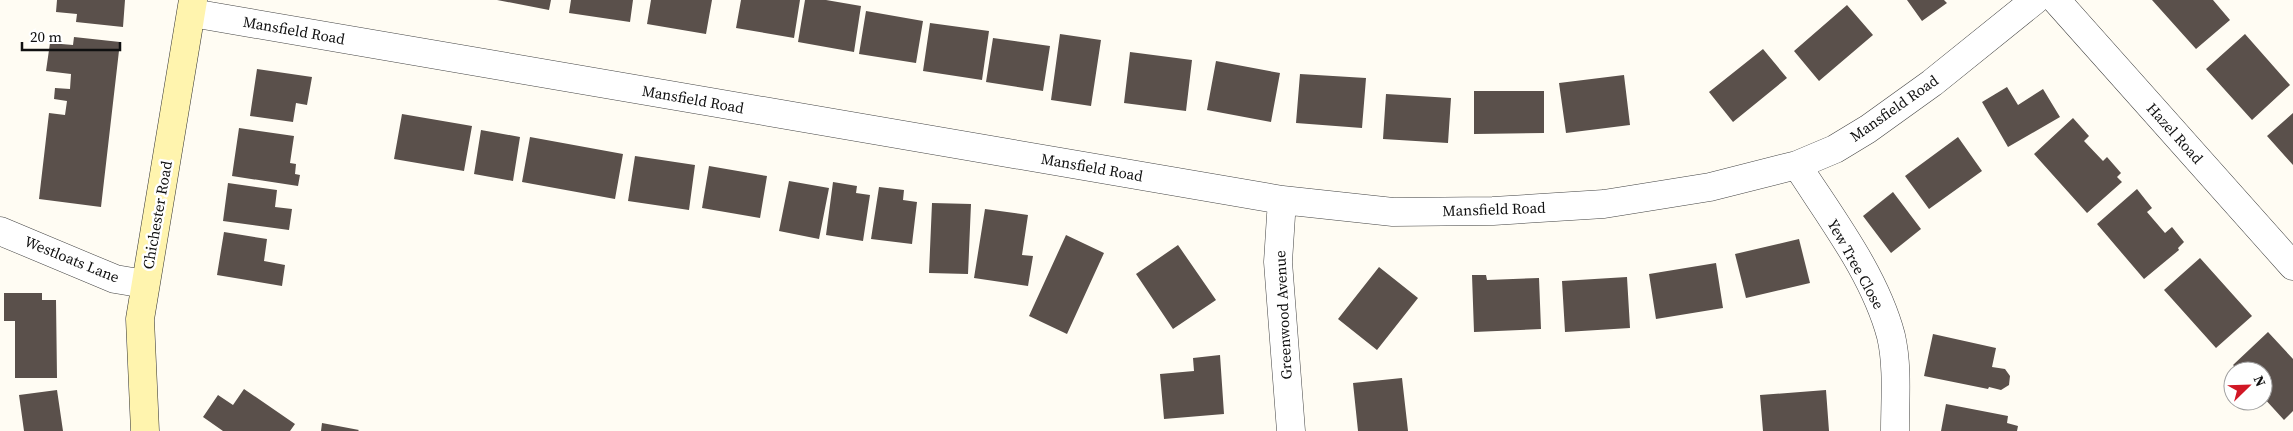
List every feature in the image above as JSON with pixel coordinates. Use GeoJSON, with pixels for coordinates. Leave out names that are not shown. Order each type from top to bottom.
{"type":"FeatureCollection","features":[{"type":"Feature","properties":{"kind":"main road","name":"Chichester Road"},"geometry":{"type":"LineString","coordinates":[[144,431],[140,319],[193,6]]}},
{"type":"Feature","properties":{"kind":"street","name":"Mansfield Road"},"geometry":{"type":"LineString","coordinates":[[193,6],[1282,200],[1393,212],[1493,211],[1604,204],[1710,187],[1797,165],[1835,149],[1868,128],[1932,83],[2035,0]]}},
{"type":"Feature","properties":{"kind":"street","name":"Hazel Road"},"geometry":{"type":"LineString","coordinates":[[2056,0],[2293,266]]}},
{"type":"Feature","properties":{"kind":"street","name":"Yew Tree Close"},"geometry":{"type":"LineString","coordinates":[[1797,165],[1863,271],[1882,306],[1891,338],[1894,370],[1895,431]]}},
{"type":"Feature","properties":{"kind":"street","name":"Greenwood Avenue"},"geometry":{"type":"LineString","coordinates":[[1282,200],[1278,262],[1290,431]]}},
{"type":"Feature","properties":{"kind":"street","name":"Westloats Lane"},"geometry":{"type":"LineString","coordinates":[[0,231],[116,279],[145,284]]}},
{"type":"Feature","properties":{"kind":"building"},"geometry":{"type":"Polygon","coordinates":[[[57,0],[125,0],[123,27],[76,22],[77,14],[56,12],[57,0]]]}},
{"type":"Feature","properties":{"kind":"building"},"geometry":{"type":"Polygon","coordinates":[[[497,0],[551,0],[549,10],[497,0]]]}},
{"type":"Feature","properties":{"kind":"building"},"geometry":{"type":"Polygon","coordinates":[[[571,0],[633,0],[630,22],[569,13],[571,0]]]}},
{"type":"Feature","properties":{"kind":"building"},"geometry":{"type":"Polygon","coordinates":[[[651,0],[712,0],[706,34],[647,24],[651,0]]]}},
{"type":"Feature","properties":{"kind":"building"},"geometry":{"type":"Polygon","coordinates":[[[741,0],[800,0],[794,38],[736,28],[741,0]]]}},
{"type":"Feature","properties":{"kind":"building"},"geometry":{"type":"Polygon","coordinates":[[[805,0],[826,0],[861,6],[854,52],[798,42],[805,0]]]}},
{"type":"Feature","properties":{"kind":"building"},"geometry":{"type":"Polygon","coordinates":[[[1907,0],[1944,0],[1947,3],[1922,21],[1907,0]]]}},
{"type":"Feature","properties":{"kind":"building"},"geometry":{"type":"Polygon","coordinates":[[[2152,0],[2213,0],[2230,20],[2196,49],[2152,0]]]}},
{"type":"Feature","properties":{"kind":"building"},"geometry":{"type":"Polygon","coordinates":[[[1847,5],[1873,35],[1819,81],[1794,51],[1847,5]]]}},
{"type":"Feature","properties":{"kind":"building"},"geometry":{"type":"Polygon","coordinates":[[[866,11],[923,21],[916,63],[859,54],[866,11]]]}},
{"type":"Feature","properties":{"kind":"building"},"geometry":{"type":"Polygon","coordinates":[[[930,23],[989,31],[982,80],[923,71],[930,23]]]}},
{"type":"Feature","properties":{"kind":"building"},"geometry":{"type":"Polygon","coordinates":[[[1060,34],[1101,40],[1091,106],[1051,100],[1060,34]]]}},
{"type":"Feature","properties":{"kind":"building"},"geometry":{"type":"Polygon","coordinates":[[[2245,34],[2290,85],[2252,120],[2206,69],[2245,34]]]}},
{"type":"Feature","properties":{"kind":"building"},"geometry":{"type":"Polygon","coordinates":[[[74,37],[120,42],[101,207],[39,199],[49,113],[65,115],[67,101],[54,99],[55,88],[70,89],[71,74],[46,71],[50,43],[73,45],[74,37]]]}},
{"type":"Feature","properties":{"kind":"building"},"geometry":{"type":"Polygon","coordinates":[[[993,38],[1050,46],[1043,91],[986,82],[993,38]]]}},
{"type":"Feature","properties":{"kind":"building"},"geometry":{"type":"Polygon","coordinates":[[[1763,49],[1787,78],[1733,122],[1709,92],[1763,49]]]}},
{"type":"Feature","properties":{"kind":"building"},"geometry":{"type":"Polygon","coordinates":[[[1130,52],[1192,60],[1186,111],[1124,103],[1130,52]]]}},
{"type":"Feature","properties":{"kind":"building"},"geometry":{"type":"Polygon","coordinates":[[[1216,61],[1280,73],[1271,122],[1207,110],[1216,61]]]}},
{"type":"Feature","properties":{"kind":"building"},"geometry":{"type":"Polygon","coordinates":[[[257,69],[312,77],[307,105],[296,103],[293,122],[250,116],[257,69]]]}},
{"type":"Feature","properties":{"kind":"building"},"geometry":{"type":"Polygon","coordinates":[[[1300,74],[1366,78],[1362,128],[1296,123],[1300,74]]]}},
{"type":"Feature","properties":{"kind":"building"},"geometry":{"type":"Polygon","coordinates":[[[1624,75],[1630,125],[1566,133],[1559,83],[1624,75]]]}},
{"type":"Feature","properties":{"kind":"building"},"geometry":{"type":"Polygon","coordinates":[[[2007,87],[2018,105],[2043,89],[2060,117],[2008,147],[1982,102],[2007,87]]]}},
{"type":"Feature","properties":{"kind":"building"},"geometry":{"type":"Polygon","coordinates":[[[1474,91],[1544,91],[1544,133],[1474,134],[1474,91]]]}},
{"type":"Feature","properties":{"kind":"building"},"geometry":{"type":"Polygon","coordinates":[[[1386,94],[1451,98],[1448,143],[1383,139],[1386,94]]]}},
{"type":"Feature","properties":{"kind":"building"},"geometry":{"type":"Polygon","coordinates":[[[2293,113],[2293,165],[2267,136],[2293,113]]]}},
{"type":"Feature","properties":{"kind":"building"},"geometry":{"type":"Polygon","coordinates":[[[402,114],[472,126],[464,171],[394,159],[402,114]]]}},
{"type":"Feature","properties":{"kind":"building"},"geometry":{"type":"Polygon","coordinates":[[[2073,118],[2089,136],[2084,141],[2103,161],[2107,157],[2121,173],[2117,177],[2122,182],[2087,213],[2034,154],[2073,118]]]}},
{"type":"Feature","properties":{"kind":"building"},"geometry":{"type":"Polygon","coordinates":[[[239,128],[294,136],[290,163],[296,164],[295,174],[300,175],[298,186],[232,176],[239,128]]]}},
{"type":"Feature","properties":{"kind":"building"},"geometry":{"type":"Polygon","coordinates":[[[481,130],[520,137],[513,181],[474,174],[481,130]]]}},
{"type":"Feature","properties":{"kind":"building"},"geometry":{"type":"Polygon","coordinates":[[[530,137],[623,154],[615,199],[522,182],[530,137]]]}},
{"type":"Feature","properties":{"kind":"building"},"geometry":{"type":"Polygon","coordinates":[[[1958,137],[1982,171],[1929,209],[1905,176],[1958,137]]]}},
{"type":"Feature","properties":{"kind":"building"},"geometry":{"type":"Polygon","coordinates":[[[635,156],[695,165],[689,210],[628,201],[635,156]]]}},
{"type":"Feature","properties":{"kind":"building"},"geometry":{"type":"Polygon","coordinates":[[[709,166],[767,176],[760,218],[702,208],[709,166]]]}},
{"type":"Feature","properties":{"kind":"building"},"geometry":{"type":"Polygon","coordinates":[[[789,181],[829,188],[819,239],[779,231],[789,181]]]}},
{"type":"Feature","properties":{"kind":"building"},"geometry":{"type":"Polygon","coordinates":[[[833,182],[857,186],[856,193],[870,195],[863,241],[826,235],[833,182]]]}},
{"type":"Feature","properties":{"kind":"building"},"geometry":{"type":"Polygon","coordinates":[[[228,183],[277,190],[275,207],[292,209],[289,230],[223,221],[228,183]]]}},
{"type":"Feature","properties":{"kind":"building"},"geometry":{"type":"Polygon","coordinates":[[[879,187],[904,190],[903,200],[917,202],[912,244],[871,239],[879,187]]]}},
{"type":"Feature","properties":{"kind":"building"},"geometry":{"type":"Polygon","coordinates":[[[2137,189],[2152,208],[2147,212],[2165,233],[2172,227],[2184,242],[2178,248],[2179,250],[2144,279],[2097,224],[2137,189]]]}},
{"type":"Feature","properties":{"kind":"building"},"geometry":{"type":"Polygon","coordinates":[[[1893,192],[1921,229],[1891,253],[1863,216],[1893,192]]]}},
{"type":"Feature","properties":{"kind":"building"},"geometry":{"type":"Polygon","coordinates":[[[932,203],[971,204],[968,274],[929,273],[932,203]]]}},
{"type":"Feature","properties":{"kind":"building"},"geometry":{"type":"Polygon","coordinates":[[[985,209],[1028,215],[1022,255],[1033,256],[1028,286],[974,278],[985,209]]]}},
{"type":"Feature","properties":{"kind":"building"},"geometry":{"type":"Polygon","coordinates":[[[224,232],[267,239],[264,261],[285,265],[282,286],[217,275],[224,232]]]}},
{"type":"Feature","properties":{"kind":"building"},"geometry":{"type":"Polygon","coordinates":[[[1066,235],[1104,253],[1067,334],[1029,316],[1066,235]]]}},
{"type":"Feature","properties":{"kind":"building"},"geometry":{"type":"Polygon","coordinates":[[[1799,239],[1810,283],[1746,298],[1735,254],[1799,239]]]}},
{"type":"Feature","properties":{"kind":"building"},"geometry":{"type":"Polygon","coordinates":[[[1178,245],[1216,300],[1173,329],[1136,274],[1178,245]]]}},
{"type":"Feature","properties":{"kind":"building"},"geometry":{"type":"Polygon","coordinates":[[[2200,258],[2252,316],[2216,348],[2164,290],[2200,258]]]}},
{"type":"Feature","properties":{"kind":"building"},"geometry":{"type":"Polygon","coordinates":[[[1716,263],[1723,308],[1656,319],[1649,274],[1716,263]]]}},
{"type":"Feature","properties":{"kind":"building"},"geometry":{"type":"Polygon","coordinates":[[[1379,267],[1418,298],[1377,350],[1338,319],[1379,267]]]}},
{"type":"Feature","properties":{"kind":"building"},"geometry":{"type":"Polygon","coordinates":[[[1472,275],[1486,275],[1487,280],[1539,278],[1541,329],[1474,332],[1472,275]]]}},
{"type":"Feature","properties":{"kind":"building"},"geometry":{"type":"Polygon","coordinates":[[[1627,277],[1630,328],[1565,332],[1562,281],[1627,277]]]}},
{"type":"Feature","properties":{"kind":"building"},"geometry":{"type":"Polygon","coordinates":[[[4,293],[42,293],[42,300],[56,300],[57,378],[15,378],[15,321],[4,321],[4,293]]]}},
{"type":"Feature","properties":{"kind":"building"},"geometry":{"type":"Polygon","coordinates":[[[2268,332],[2293,359],[2293,411],[2284,420],[2273,408],[2273,361],[2237,361],[2268,332]]]}},
{"type":"Feature","properties":{"kind":"building"},"geometry":{"type":"Polygon","coordinates":[[[1933,334],[1996,348],[1992,367],[2005,369],[2010,376],[2009,385],[2001,390],[1989,387],[1988,389],[1924,376],[1933,334]]]}},
{"type":"Feature","properties":{"kind":"building"},"geometry":{"type":"Polygon","coordinates":[[[1220,355],[1224,414],[1164,419],[1160,374],[1194,371],[1193,358],[1220,355]]]}},
{"type":"Feature","properties":{"kind":"building"},"geometry":{"type":"Polygon","coordinates":[[[1402,378],[1408,431],[1358,431],[1353,383],[1402,378]]]}},
{"type":"Feature","properties":{"kind":"building"},"geometry":{"type":"Polygon","coordinates":[[[244,389],[295,424],[290,431],[223,431],[203,417],[218,395],[233,405],[244,389]]]}},
{"type":"Feature","properties":{"kind":"building"},"geometry":{"type":"Polygon","coordinates":[[[57,390],[63,431],[24,431],[19,395],[57,390]]]}},
{"type":"Feature","properties":{"kind":"building"},"geometry":{"type":"Polygon","coordinates":[[[1826,390],[1829,431],[1763,431],[1760,395],[1826,390]]]}},
{"type":"Feature","properties":{"kind":"building"},"geometry":{"type":"Polygon","coordinates":[[[1946,404],[2008,416],[2007,423],[2018,426],[2017,431],[1941,431],[1946,404]]]}},
{"type":"Feature","properties":{"kind":"building"},"geometry":{"type":"Polygon","coordinates":[[[322,423],[359,430],[321,431],[322,423]]]}}]}
